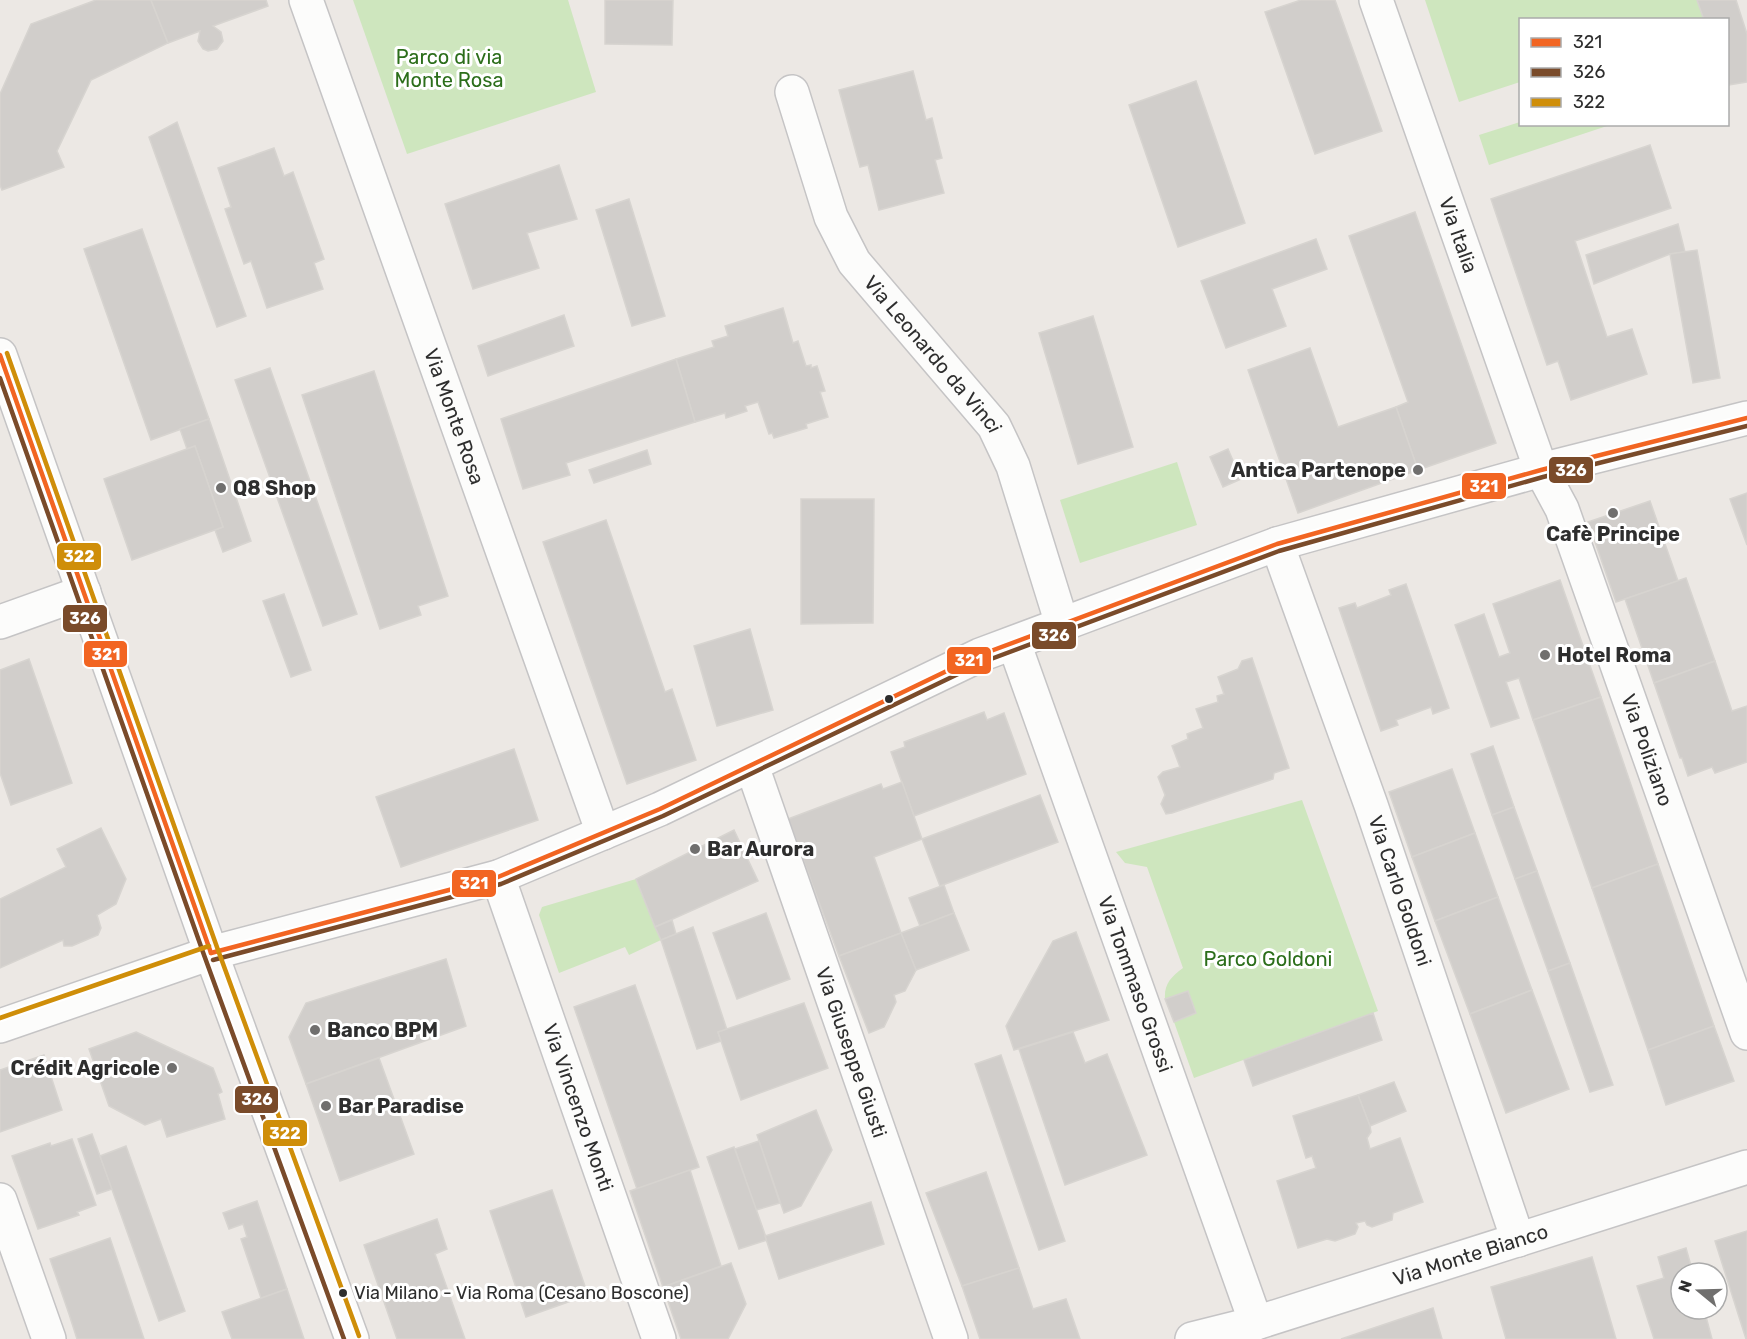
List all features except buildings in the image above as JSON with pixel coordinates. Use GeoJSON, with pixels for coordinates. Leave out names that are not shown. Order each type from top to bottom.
{"type":"FeatureCollection","features":[{"type":"Feature","properties":{"kind":"street","name":"Via Monte Rosa"},"geometry":{"type":"LineString","coordinates":[[306,0],[603,833]]}},
{"type":"Feature","properties":{"kind":"street","name":"Via Italia"},"geometry":{"type":"LineString","coordinates":[[1376,0],[1541,470]]}},
{"type":"Feature","properties":{"kind":"street","name":"Via Leonardo da Vinci"},"geometry":{"type":"LineString","coordinates":[[792,92],[831,217],[854,262],[994,426],[1006,448],[1062,624]]}},
{"type":"Feature","properties":{"kind":"street"},"geometry":{"type":"LineString","coordinates":[[0,355],[211,953],[352,1339]]}},
{"type":"Feature","properties":{"kind":"street"},"geometry":{"type":"LineString","coordinates":[[0,1026],[211,953],[498,877],[752,766],[980,655],[1276,544],[1541,470],[1747,418]]}},
{"type":"Feature","properties":{"kind":"street","name":"Via Poliziano"},"geometry":{"type":"LineString","coordinates":[[1541,470],[1562,509],[1747,1033]]}},
{"type":"Feature","properties":{"kind":"street","name":"Via Carlo Goldoni"},"geometry":{"type":"LineString","coordinates":[[1276,544],[1367,794],[1518,1240]]}},
{"type":"Feature","properties":{"kind":"street"},"geometry":{"type":"LineString","coordinates":[[0,622],[84,592]]}},
{"type":"Feature","properties":{"kind":"street","name":"Via Tommaso Grossi"},"geometry":{"type":"LineString","coordinates":[[1014,643],[1256,1323]]}},
{"type":"Feature","properties":{"kind":"street","name":"Via Giuseppe Giusti"},"geometry":{"type":"LineString","coordinates":[[752,766],[951,1339]]}},
{"type":"Feature","properties":{"kind":"street","name":"Via Vincenzo Monti"},"geometry":{"type":"LineString","coordinates":[[498,877],[658,1339]]}},
{"type":"Feature","properties":{"kind":"street","name":"Via Monte Bianco"},"geometry":{"type":"LineString","coordinates":[[1192,1339],[1256,1323],[1747,1167]]}},
{"type":"Feature","properties":{"kind":"street"},"geometry":{"type":"LineString","coordinates":[[0,1200],[49,1339]]}},
{"type":"Feature","properties":{"kind":"green space","name":"Parco di via Monte Rosa"},"geometry":{"type":"Polygon","coordinates":[[[353,0],[568,0],[596,92],[407,154],[353,0]]]}},
{"type":"Feature","properties":{"kind":"green space"},"geometry":{"type":"Polygon","coordinates":[[[1425,0],[1697,0],[1704,18],[1519,18],[1519,82],[1459,102],[1425,0]]]}},
{"type":"Feature","properties":{"kind":"green space"},"geometry":{"type":"Polygon","coordinates":[[[1519,122],[1519,126],[1607,126],[1489,165],[1479,135],[1519,122]]]}},
{"type":"Feature","properties":{"kind":"green space"},"geometry":{"type":"Polygon","coordinates":[[[1177,462],[1197,525],[1080,563],[1060,500],[1177,462]]]}},
{"type":"Feature","properties":{"kind":"green space","name":"Parco Goldoni"},"geometry":{"type":"Polygon","coordinates":[[[1302,800],[1378,1011],[1194,1078],[1174,1022],[1196,1013],[1188,991],[1165,999],[1169,981],[1183,968],[1147,867],[1125,863],[1116,852],[1302,800]]]}},
{"type":"Feature","properties":{"kind":"green space"},"geometry":{"type":"Polygon","coordinates":[[[636,879],[661,940],[629,955],[625,947],[559,973],[539,915],[542,907],[636,879]]]}},
{"type":"Feature","properties":{"kind":"transit line","name":"322"},"geometry":{"type":"LineString","coordinates":[[7,353],[218,950],[359,1336]]}},
{"type":"Feature","properties":{"kind":"transit line","name":"321"},"geometry":{"type":"LineString","coordinates":[[0,355],[211,953]]}},
{"type":"Feature","properties":{"kind":"transit line","name":"326"},"geometry":{"type":"LineString","coordinates":[[0,378],[204,955],[344,1339]]}},
{"type":"Feature","properties":{"kind":"transit line","name":"321"},"geometry":{"type":"LineString","coordinates":[[211,953],[498,877],[660,809],[980,655],[1277,544],[1541,470],[1747,418]]}},
{"type":"Feature","properties":{"kind":"transit line","name":"326"},"geometry":{"type":"LineString","coordinates":[[213,960],[501,884],[663,816],[983,662],[1279,551],[1543,477],[1747,426]]}},
{"type":"Feature","properties":{"kind":"transit line","name":"322"},"geometry":{"type":"LineString","coordinates":[[0,1018],[209,946]]}},
{"type":"Feature","properties":{"kind":"place","name":"Antica Partenope"},"geometry":{"type":"Point","coordinates":[1418,470]}},
{"type":"Feature","properties":{"kind":"place","name":"Q8 Shop"},"geometry":{"type":"Point","coordinates":[221,488]}},
{"type":"Feature","properties":{"kind":"place","name":"Cafè Principe"},"geometry":{"type":"Point","coordinates":[1613,513]}},
{"type":"Feature","properties":{"kind":"place","name":"Hotel Roma"},"geometry":{"type":"Point","coordinates":[1545,655]}},
{"type":"Feature","properties":{"kind":"place","name":"Bar Aurora"},"geometry":{"type":"Point","coordinates":[695,849]}},
{"type":"Feature","properties":{"kind":"place","name":"Banco BPM"},"geometry":{"type":"Point","coordinates":[315,1030]}},
{"type":"Feature","properties":{"kind":"place","name":"Crédit Agricole"},"geometry":{"type":"Point","coordinates":[172,1068]}},
{"type":"Feature","properties":{"kind":"place","name":"Bar Paradise"},"geometry":{"type":"Point","coordinates":[326,1106]}},
{"type":"Feature","properties":{"kind":"place","name":"Via Milano - Via Roma (Cesano Boscone)"},"geometry":{"type":"Point","coordinates":[343,1293]}}]}
